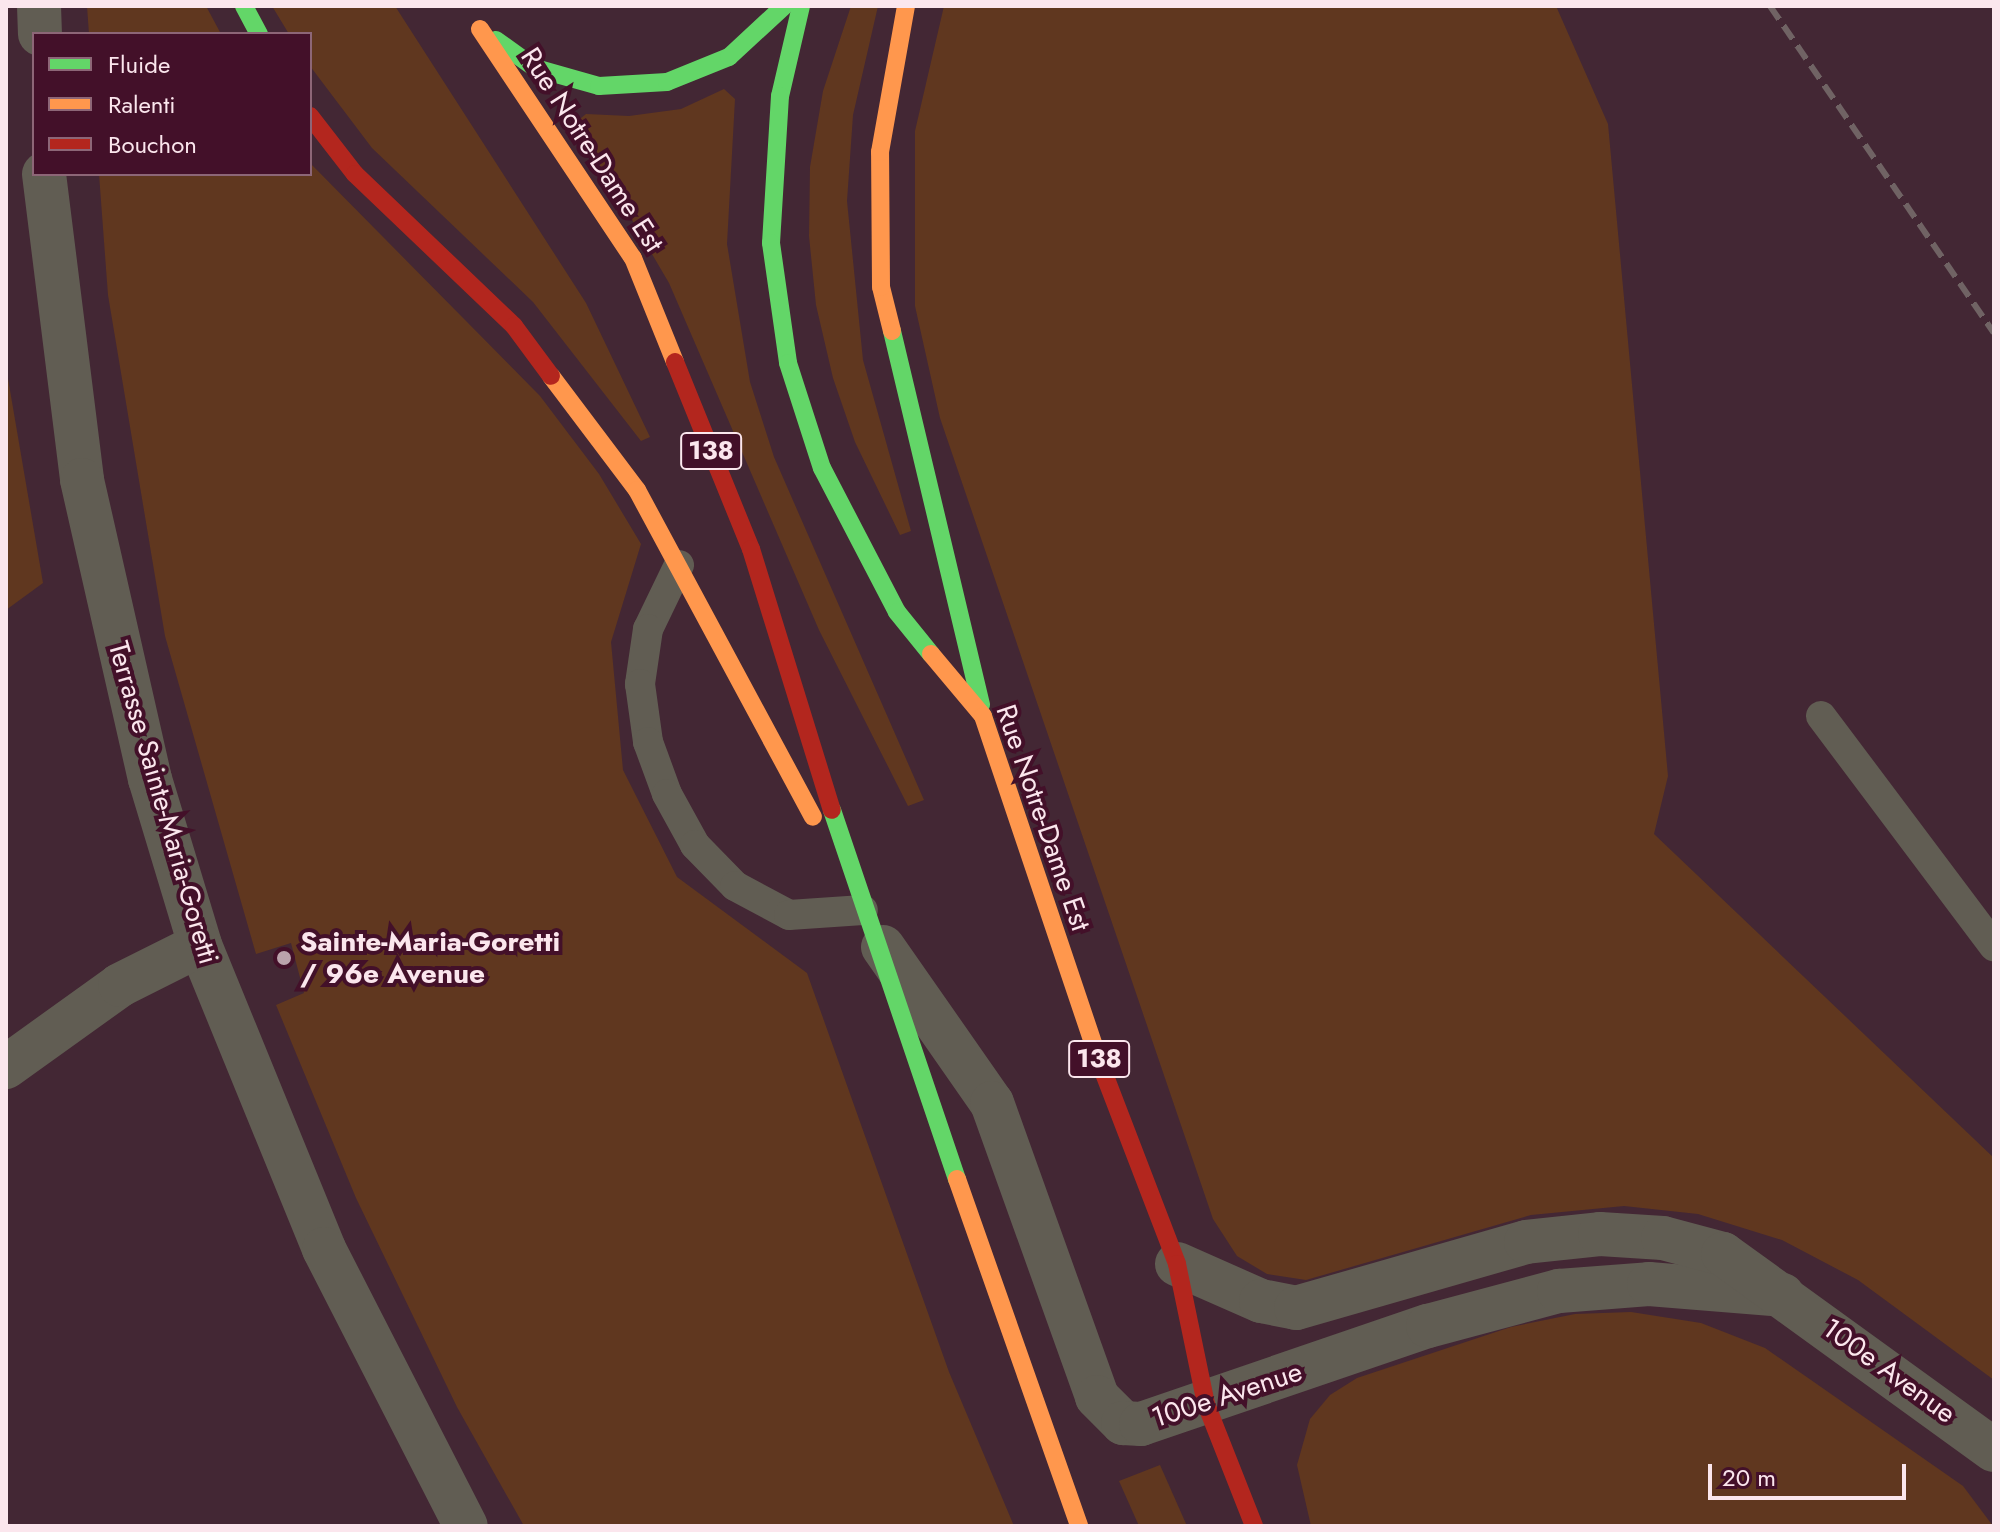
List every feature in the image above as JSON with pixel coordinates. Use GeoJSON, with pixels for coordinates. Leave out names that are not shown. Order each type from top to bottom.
{"type":"FeatureCollection","features":[{"type":"Feature","properties":{"kind":"main road"},"geometry":{"type":"LineString","coordinates":[[244,6],[258,32]]}},
{"type":"Feature","properties":{"kind":"main road","name":"Rue Notre-Dame Est"},"geometry":{"type":"LineString","coordinates":[[784,6],[729,57],[667,82],[599,86],[535,68],[475,23],[633,258],[751,549],[867,920],[1079,1526]]}},
{"type":"Feature","properties":{"kind":"main road","name":"Rue Notre-Dame Est"},"geometry":{"type":"LineString","coordinates":[[801,6],[780,96],[771,243],[788,363],[822,468],[897,612],[983,716],[1078,1005],[1177,1264],[1206,1404],[1254,1526]]}},
{"type":"Feature","properties":{"kind":"main road"},"geometry":{"type":"LineString","coordinates":[[906,6],[880,152],[881,287],[983,716]]}},
{"type":"Feature","properties":{"kind":"main road"},"geometry":{"type":"LineString","coordinates":[[312,119],[355,174],[514,326],[637,490],[867,920]]}},
{"type":"Feature","properties":{"kind":"street"},"geometry":{"type":"LineString","coordinates":[[39,6],[40,32]]}},
{"type":"Feature","properties":{"kind":"street","name":"Terrasse Sainte-Maria-Goretti"},"geometry":{"type":"LineString","coordinates":[[44,176],[85,495],[150,779],[200,945],[324,1249],[466,1526]]}},
{"type":"Feature","properties":{"kind":"street","name":"100e Avenue"},"geometry":{"type":"LineString","coordinates":[[867,920],[992,1103],[1107,1413],[1141,1424],[1428,1326],[1559,1291],[1649,1284],[1783,1295]]}},
{"type":"Feature","properties":{"kind":"street"},"geometry":{"type":"LineString","coordinates":[[6,1067],[120,985],[200,945]]}},
{"type":"Feature","properties":{"kind":"street","name":"100e Avenue"},"geometry":{"type":"LineString","coordinates":[[1177,1264],[1261,1301],[1296,1308],[1526,1242],[1600,1234],[1663,1238],[1723,1254],[1994,1450]]}},
{"type":"Feature","properties":{"kind":"lane"},"geometry":{"type":"LineString","coordinates":[[679,565],[648,629],[640,684],[648,742],[667,794],[695,845],[735,886],[789,915],[867,920]]}},
{"type":"Feature","properties":{"kind":"lane"},"geometry":{"type":"LineString","coordinates":[[1821,716],[1994,946]]}},
{"type":"Feature","properties":{"kind":"shaded area"},"geometry":{"type":"Polygon","coordinates":[[[87,6],[206,6],[220,32],[89,32],[87,6]]]}},
{"type":"Feature","properties":{"kind":"shaded area"},"geometry":{"type":"Polygon","coordinates":[[[272,6],[395,6],[586,303],[650,437],[641,441],[533,302],[372,148],[312,69],[312,32],[288,32],[272,6]]]}},
{"type":"Feature","properties":{"kind":"shaded area"},"geometry":{"type":"Polygon","coordinates":[[[851,6],[878,6],[853,115],[847,201],[863,360],[911,531],[900,535],[855,442],[833,378],[816,305],[809,236],[810,167],[823,91],[851,6]]]}},
{"type":"Feature","properties":{"kind":"shaded area"},"geometry":{"type":"Polygon","coordinates":[[[944,6],[1556,6],[1608,124],[1668,776],[1654,834],[1994,1158],[1994,1380],[1858,1280],[1782,1240],[1698,1214],[1624,1206],[1531,1215],[1306,1280],[1267,1274],[1237,1256],[1213,1219],[940,418],[915,306],[915,131],[944,6]]]}},
{"type":"Feature","properties":{"kind":"shaded area"},"geometry":{"type":"Polygon","coordinates":[[[724,89],[735,99],[727,244],[750,382],[774,457],[924,800],[908,806],[819,630],[669,283],[575,123],[586,114],[629,116],[681,109],[724,89]]]}},
{"type":"Feature","properties":{"kind":"shaded area"},"geometry":{"type":"Polygon","coordinates":[[[312,165],[540,396],[599,474],[641,544],[611,642],[623,770],[677,877],[807,973],[949,1372],[1014,1526],[524,1526],[457,1407],[356,1198],[276,1005],[304,993],[291,943],[256,954],[165,636],[108,295],[99,176],[312,176],[312,165]]]}},
{"type":"Feature","properties":{"kind":"shaded area"},"geometry":{"type":"Polygon","coordinates":[[[6,367],[43,583],[6,610],[6,367]]]}},
{"type":"Feature","properties":{"kind":"shaded area"},"geometry":{"type":"Polygon","coordinates":[[[1631,1312],[1701,1323],[1765,1348],[1963,1486],[1993,1526],[1311,1526],[1297,1465],[1310,1419],[1330,1395],[1357,1378],[1511,1327],[1575,1314],[1631,1312]]]}},
{"type":"Feature","properties":{"kind":"shaded area"},"geometry":{"type":"Polygon","coordinates":[[[1160,1465],[1187,1526],[1139,1526],[1119,1481],[1160,1465]]]}},
{"type":"Feature","properties":{"kind":"railway"},"geometry":{"type":"LineString","coordinates":[[1770,6],[1994,333]]}},
{"type":"Feature","properties":{"kind":"traffic: fast"},"geometry":{"type":"LineString","coordinates":[[244,6],[258,32]]}},
{"type":"Feature","properties":{"kind":"traffic: fast"},"geometry":{"type":"LineString","coordinates":[[496,40],[535,68],[599,86],[667,82],[729,57],[784,6]]}},
{"type":"Feature","properties":{"kind":"traffic: fast"},"geometry":{"type":"LineString","coordinates":[[801,6],[780,96],[771,243],[788,363],[822,468],[897,612],[931,654]]}},
{"type":"Feature","properties":{"kind":"traffic: fast"},"geometry":{"type":"LineString","coordinates":[[892,331],[981,705]]}},
{"type":"Feature","properties":{"kind":"traffic: fast"},"geometry":{"type":"LineString","coordinates":[[832,810],[957,1179]]}},
{"type":"Feature","properties":{"kind":"traffic: slow"},"geometry":{"type":"LineString","coordinates":[[892,331],[881,287],[880,152],[906,6]]}},
{"type":"Feature","properties":{"kind":"traffic: slow"},"geometry":{"type":"LineString","coordinates":[[480,29],[633,258],[675,362]]}},
{"type":"Feature","properties":{"kind":"traffic: slow"},"geometry":{"type":"LineString","coordinates":[[551,376],[637,490],[813,817]]}},
{"type":"Feature","properties":{"kind":"traffic: slow"},"geometry":{"type":"LineString","coordinates":[[931,654],[983,716],[1100,1063]]}},
{"type":"Feature","properties":{"kind":"traffic: slow"},"geometry":{"type":"LineString","coordinates":[[957,1179],[1079,1526]]}},
{"type":"Feature","properties":{"kind":"traffic: jam"},"geometry":{"type":"LineString","coordinates":[[312,119],[355,174],[514,326],[551,376]]}},
{"type":"Feature","properties":{"kind":"traffic: jam"},"geometry":{"type":"LineString","coordinates":[[675,362],[751,549],[832,810]]}},
{"type":"Feature","properties":{"kind":"traffic: jam"},"geometry":{"type":"LineString","coordinates":[[1100,1063],[1177,1264],[1206,1404],[1254,1526]]}},
{"type":"Feature","properties":{"kind":"place","name":"Sainte-Maria-Goretti / 96e Avenue"},"geometry":{"type":"Point","coordinates":[284,958]}}]}
